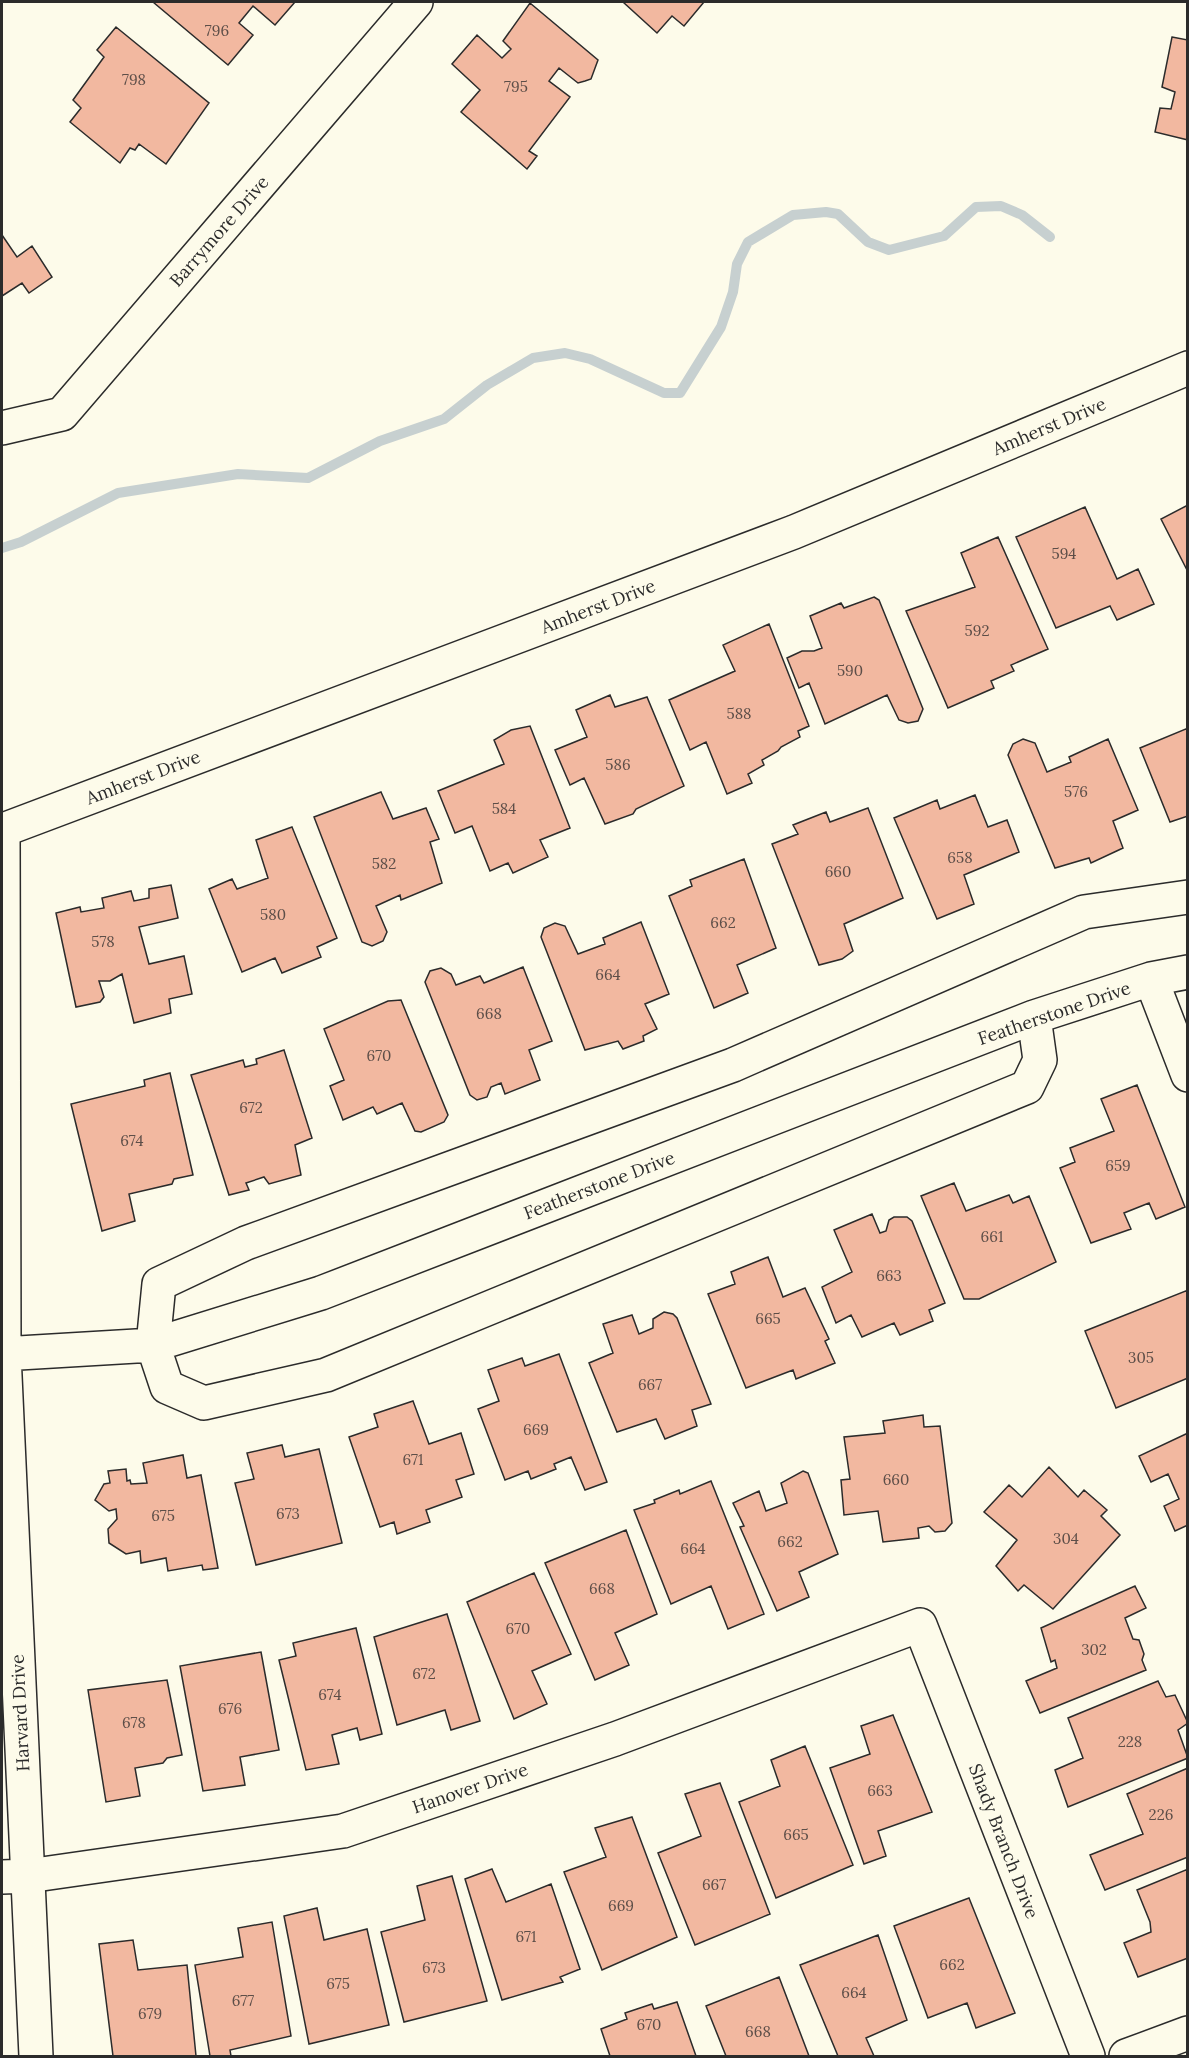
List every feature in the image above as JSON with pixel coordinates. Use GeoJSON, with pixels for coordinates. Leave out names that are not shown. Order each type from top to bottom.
{"type":"FeatureCollection","features":[{"type":"Feature","properties":{"kind":"street","name":"Barrymore Drive"},"geometry":{"type":"LineString","coordinates":[[2,428],[62,414],[416,2]]}},
{"type":"Feature","properties":{"kind":"street","name":"Amherst Drive"},"geometry":{"type":"LineString","coordinates":[[3,830],[794,532],[1188,368]]}},
{"type":"Feature","properties":{"kind":"street","name":"Harvard Drive"},"geometry":{"type":"LineString","coordinates":[[3,830],[3,1354],[15,1877],[36,2056]]}},
{"type":"Feature","properties":{"kind":"street"},"geometry":{"type":"LineString","coordinates":[[1034,1017],[1040,1060],[1027,1087],[326,1375],[204,1403],[167,1387],[153,1346],[159,1284],[246,1243],[733,1065],[1084,912],[1188,897]]}},
{"type":"Feature","properties":{"kind":"street","name":"Featherstone Drive"},"geometry":{"type":"LineString","coordinates":[[3,1354],[153,1346],[321,1293],[1034,1017],[1151,979],[1188,972]]}},
{"type":"Feature","properties":{"kind":"street"},"geometry":{"type":"LineString","coordinates":[[1151,979],[1188,1075]]}},
{"type":"Feature","properties":{"kind":"street","name":"Hanover Drive"},"geometry":{"type":"LineString","coordinates":[[15,1877],[343,1831],[615,1739],[920,1625]]}},
{"type":"Feature","properties":{"kind":"street","name":"Shady Branch Drive"},"geometry":{"type":"LineString","coordinates":[[920,1625],[1088,2056]]}},
{"type":"Feature","properties":{"kind":"street"},"geometry":{"type":"LineString","coordinates":[[1126,2056],[1188,2032]]}},
{"type":"Feature","properties":{"kind":"building"},"geometry":{"type":"Polygon","coordinates":[[[153,2],[295,2],[275,25],[253,6],[239,23],[253,35],[228,65],[153,2]]]}},
{"type":"Feature","properties":{"kind":"building"},"geometry":{"type":"Polygon","coordinates":[[[623,2],[704,2],[684,26],[672,16],[657,33],[623,2]]]}},
{"type":"Feature","properties":{"kind":"building"},"geometry":{"type":"Polygon","coordinates":[[[530,3],[598,60],[591,79],[578,83],[559,68],[549,81],[570,97],[529,151],[537,156],[527,169],[461,112],[480,90],[452,64],[477,35],[502,58],[511,49],[503,41],[530,3]]]}},
{"type":"Feature","properties":{"kind":"building"},"geometry":{"type":"Polygon","coordinates":[[[116,27],[209,103],[166,164],[139,144],[135,150],[130,148],[120,163],[70,122],[81,108],[73,100],[104,57],[97,50],[116,27]]]}},
{"type":"Feature","properties":{"kind":"building"},"geometry":{"type":"Polygon","coordinates":[[[1172,37],[1188,40],[1188,140],[1155,132],[1160,108],[1171,109],[1175,92],[1162,87],[1172,37]]]}},
{"type":"Feature","properties":{"kind":"building"},"geometry":{"type":"Polygon","coordinates":[[[2,235],[17,257],[32,246],[52,277],[29,293],[22,283],[2,296],[2,235]]]}},
{"type":"Feature","properties":{"kind":"building"},"geometry":{"type":"Polygon","coordinates":[[[1188,505],[1188,572],[1161,519],[1188,505]]]}},
{"type":"Feature","properties":{"kind":"building"},"geometry":{"type":"Polygon","coordinates":[[[1085,507],[1117,579],[1138,569],[1154,604],[1117,620],[1110,606],[1056,628],[1016,537],[1085,507]]]}},
{"type":"Feature","properties":{"kind":"building"},"geometry":{"type":"Polygon","coordinates":[[[998,537],[1048,649],[1011,665],[1014,671],[991,681],[994,688],[948,708],[906,611],[975,587],[961,553],[998,537]]]}},
{"type":"Feature","properties":{"kind":"building"},"geometry":{"type":"Polygon","coordinates":[[[874,597],[879,600],[923,709],[918,721],[908,723],[899,720],[887,695],[825,724],[809,683],[799,688],[787,658],[802,651],[822,648],[810,616],[841,603],[844,608],[874,597]]]}},
{"type":"Feature","properties":{"kind":"building"},"geometry":{"type":"Polygon","coordinates":[[[769,624],[809,726],[798,731],[800,737],[762,760],[764,765],[748,774],[752,783],[727,794],[706,742],[690,750],[669,700],[735,671],[723,645],[769,624]]]}},
{"type":"Feature","properties":{"kind":"building"},"geometry":{"type":"Polygon","coordinates":[[[610,695],[615,707],[647,697],[684,786],[636,809],[633,814],[605,824],[584,778],[570,785],[555,750],[587,737],[576,710],[610,695]]]}},
{"type":"Feature","properties":{"kind":"building"},"geometry":{"type":"Polygon","coordinates":[[[530,726],[570,828],[540,840],[548,857],[513,873],[508,863],[490,871],[472,826],[455,833],[438,791],[504,764],[494,740],[511,730],[530,726]]]}},
{"type":"Feature","properties":{"kind":"building"},"geometry":{"type":"Polygon","coordinates":[[[1188,728],[1188,816],[1170,822],[1140,748],[1188,728]]]}},
{"type":"Feature","properties":{"kind":"building"},"geometry":{"type":"Polygon","coordinates":[[[1023,739],[1035,743],[1047,772],[1071,762],[1069,757],[1108,739],[1138,810],[1113,821],[1123,848],[1091,863],[1089,858],[1055,868],[1008,755],[1013,744],[1023,739]]]}},
{"type":"Feature","properties":{"kind":"building"},"geometry":{"type":"Polygon","coordinates":[[[381,792],[393,819],[426,808],[439,839],[430,842],[442,883],[401,900],[400,895],[376,906],[387,932],[383,941],[372,946],[362,942],[314,817],[381,792]]]}},
{"type":"Feature","properties":{"kind":"building"},"geometry":{"type":"Polygon","coordinates":[[[975,795],[988,827],[1007,820],[1019,852],[964,875],[974,904],[937,919],[894,818],[937,800],[940,809],[975,795]]]}},
{"type":"Feature","properties":{"kind":"building"},"geometry":{"type":"Polygon","coordinates":[[[868,808],[903,898],[844,924],[853,951],[842,959],[819,965],[772,844],[798,834],[793,825],[826,812],[830,822],[868,808]]]}},
{"type":"Feature","properties":{"kind":"building"},"geometry":{"type":"Polygon","coordinates":[[[292,827],[337,938],[317,947],[321,957],[282,973],[275,958],[242,972],[209,889],[232,879],[237,889],[268,878],[256,840],[292,827]]]}},
{"type":"Feature","properties":{"kind":"building"},"geometry":{"type":"Polygon","coordinates":[[[744,859],[776,948],[737,965],[748,993],[714,1008],[669,896],[692,886],[690,880],[744,859]]]}},
{"type":"Feature","properties":{"kind":"building"},"geometry":{"type":"Polygon","coordinates":[[[171,885],[178,918],[139,927],[149,964],[184,956],[192,994],[169,999],[171,1013],[134,1023],[122,974],[110,981],[99,981],[104,997],[100,1002],[76,1007],[56,913],[80,907],[81,912],[104,908],[102,898],[131,891],[134,901],[149,898],[149,889],[171,885]]]}},
{"type":"Feature","properties":{"kind":"building"},"geometry":{"type":"Polygon","coordinates":[[[641,922],[669,994],[645,1004],[657,1029],[643,1036],[644,1041],[623,1049],[618,1041],[585,1050],[541,937],[544,928],[555,923],[565,926],[578,954],[605,944],[603,938],[641,922]]]}},
{"type":"Feature","properties":{"kind":"building"},"geometry":{"type":"Polygon","coordinates":[[[523,967],[552,1041],[529,1050],[540,1080],[505,1094],[501,1083],[491,1087],[487,1097],[477,1100],[470,1095],[425,982],[430,971],[441,968],[451,974],[456,985],[480,976],[484,983],[523,967]]]}},
{"type":"Feature","properties":{"kind":"building"},"geometry":{"type":"Polygon","coordinates":[[[401,1000],[448,1115],[444,1122],[421,1132],[415,1131],[402,1103],[377,1114],[373,1107],[343,1120],[330,1086],[344,1080],[324,1029],[388,1001],[401,1000]]]}},
{"type":"Feature","properties":{"kind":"building"},"geometry":{"type":"Polygon","coordinates":[[[284,1050],[312,1138],[295,1145],[301,1175],[269,1184],[264,1177],[246,1183],[249,1190],[229,1195],[191,1075],[243,1060],[245,1067],[257,1064],[256,1059],[284,1050]]]}},
{"type":"Feature","properties":{"kind":"building"},"geometry":{"type":"Polygon","coordinates":[[[170,1073],[193,1175],[174,1179],[172,1184],[129,1194],[135,1221],[102,1231],[71,1104],[145,1086],[144,1080],[170,1073]]]}},
{"type":"Feature","properties":{"kind":"building"},"geometry":{"type":"Polygon","coordinates":[[[1137,1085],[1185,1207],[1156,1219],[1149,1203],[1124,1213],[1131,1229],[1091,1243],[1060,1168],[1075,1162],[1070,1148],[1114,1131],[1101,1099],[1137,1085]]]}},
{"type":"Feature","properties":{"kind":"building"},"geometry":{"type":"Polygon","coordinates":[[[954,1183],[966,1211],[1009,1195],[1013,1203],[1029,1196],[1056,1262],[979,1299],[964,1299],[921,1196],[954,1183]]]}},
{"type":"Feature","properties":{"kind":"building"},"geometry":{"type":"Polygon","coordinates":[[[872,1214],[880,1233],[886,1231],[889,1220],[894,1217],[907,1217],[912,1221],[945,1303],[929,1310],[933,1321],[900,1335],[894,1323],[862,1337],[851,1315],[836,1323],[822,1287],[852,1272],[834,1230],[872,1214]]]}},
{"type":"Feature","properties":{"kind":"building"},"geometry":{"type":"Polygon","coordinates":[[[768,1257],[783,1297],[805,1288],[829,1339],[825,1341],[835,1363],[796,1379],[793,1370],[746,1388],[708,1294],[735,1284],[731,1272],[768,1257]]]}},
{"type":"Feature","properties":{"kind":"building"},"geometry":{"type":"Polygon","coordinates":[[[1188,1290],[1188,1378],[1116,1408],[1085,1331],[1188,1290]]]}},
{"type":"Feature","properties":{"kind":"building"},"geometry":{"type":"Polygon","coordinates":[[[664,1312],[673,1314],[677,1318],[711,1404],[692,1410],[697,1426],[665,1439],[656,1419],[617,1432],[589,1363],[613,1353],[603,1324],[632,1315],[639,1334],[653,1328],[653,1319],[664,1312]]]}},
{"type":"Feature","properties":{"kind":"building"},"geometry":{"type":"Polygon","coordinates":[[[559,1354],[607,1482],[585,1490],[571,1457],[554,1464],[556,1469],[531,1479],[528,1471],[505,1480],[478,1409],[499,1401],[488,1370],[522,1358],[525,1366],[559,1354]]]}},
{"type":"Feature","properties":{"kind":"building"},"geometry":{"type":"Polygon","coordinates":[[[413,1401],[429,1444],[461,1433],[474,1474],[456,1480],[462,1497],[426,1510],[430,1522],[397,1534],[394,1522],[380,1527],[349,1437],[378,1427],[374,1414],[413,1401]]]}},
{"type":"Feature","properties":{"kind":"building"},"geometry":{"type":"Polygon","coordinates":[[[923,1415],[924,1427],[940,1426],[952,1523],[945,1531],[935,1532],[929,1526],[918,1528],[919,1538],[883,1542],[878,1511],[844,1515],[841,1480],[850,1479],[844,1437],[885,1433],[883,1421],[923,1415]]]}},
{"type":"Feature","properties":{"kind":"building"},"geometry":{"type":"Polygon","coordinates":[[[1188,1433],[1188,1525],[1175,1531],[1164,1506],[1179,1499],[1168,1474],[1151,1482],[1139,1456],[1188,1433]]]}},
{"type":"Feature","properties":{"kind":"building"},"geometry":{"type":"Polygon","coordinates":[[[282,1445],[285,1457],[319,1449],[342,1543],[256,1565],[235,1483],[254,1479],[247,1453],[282,1445]]]}},
{"type":"Feature","properties":{"kind":"building"},"geometry":{"type":"Polygon","coordinates":[[[183,1455],[187,1478],[201,1475],[218,1568],[203,1570],[202,1565],[168,1571],[166,1558],[141,1563],[140,1551],[126,1554],[109,1543],[108,1529],[117,1519],[116,1509],[109,1511],[95,1500],[104,1484],[110,1483],[108,1471],[126,1469],[127,1481],[130,1480],[131,1484],[147,1483],[143,1463],[183,1455]]]}},
{"type":"Feature","properties":{"kind":"building"},"geometry":{"type":"Polygon","coordinates":[[[1049,1467],[1078,1497],[1084,1490],[1107,1510],[1101,1516],[1120,1535],[1053,1609],[1024,1585],[1018,1591],[996,1566],[1017,1540],[984,1512],[1009,1485],[1022,1497],[1049,1467]]]}},
{"type":"Feature","properties":{"kind":"building"},"geometry":{"type":"Polygon","coordinates":[[[803,1471],[808,1473],[838,1554],[799,1572],[809,1597],[777,1611],[740,1527],[744,1526],[733,1503],[759,1491],[766,1511],[787,1503],[781,1483],[803,1471]]]}},
{"type":"Feature","properties":{"kind":"building"},"geometry":{"type":"Polygon","coordinates":[[[711,1481],[764,1614],[728,1629],[711,1586],[671,1604],[634,1510],[655,1503],[654,1500],[679,1490],[680,1494],[711,1481]]]}},
{"type":"Feature","properties":{"kind":"building"},"geometry":{"type":"Polygon","coordinates":[[[626,1530],[657,1614],[615,1633],[629,1665],[595,1680],[545,1563],[626,1530]]]}},
{"type":"Feature","properties":{"kind":"building"},"geometry":{"type":"Polygon","coordinates":[[[534,1573],[571,1654],[532,1671],[547,1704],[514,1719],[467,1602],[534,1573]]]}},
{"type":"Feature","properties":{"kind":"building"},"geometry":{"type":"Polygon","coordinates":[[[1135,1586],[1146,1608],[1125,1618],[1133,1639],[1139,1640],[1146,1670],[1040,1713],[1026,1681],[1057,1668],[1055,1660],[1051,1662],[1041,1628],[1135,1586]]]}},
{"type":"Feature","properties":{"kind":"building"},"geometry":{"type":"Polygon","coordinates":[[[447,1614],[480,1721],[451,1730],[445,1710],[397,1725],[374,1637],[447,1614]]]}},
{"type":"Feature","properties":{"kind":"building"},"geometry":{"type":"Polygon","coordinates":[[[356,1628],[382,1734],[360,1740],[357,1728],[332,1735],[339,1764],[306,1770],[279,1660],[296,1656],[293,1643],[356,1628]]]}},
{"type":"Feature","properties":{"kind":"building"},"geometry":{"type":"Polygon","coordinates":[[[261,1652],[279,1750],[240,1757],[245,1785],[203,1791],[180,1666],[261,1652]]]}},
{"type":"Feature","properties":{"kind":"building"},"geometry":{"type":"Polygon","coordinates":[[[167,1680],[182,1755],[167,1758],[163,1763],[135,1768],[140,1796],[106,1802],[88,1690],[167,1680]]]}},
{"type":"Feature","properties":{"kind":"building"},"geometry":{"type":"Polygon","coordinates":[[[1158,1681],[1166,1697],[1175,1695],[1188,1723],[1178,1730],[1188,1758],[1068,1807],[1055,1770],[1083,1758],[1068,1718],[1158,1681]]]}},
{"type":"Feature","properties":{"kind":"building"},"geometry":{"type":"Polygon","coordinates":[[[893,1715],[932,1812],[878,1831],[886,1856],[864,1864],[830,1768],[870,1754],[861,1726],[893,1715]]]}},
{"type":"Feature","properties":{"kind":"building"},"geometry":{"type":"Polygon","coordinates":[[[805,1746],[853,1865],[776,1898],[739,1802],[780,1786],[771,1760],[805,1746]]]}},
{"type":"Feature","properties":{"kind":"building"},"geometry":{"type":"Polygon","coordinates":[[[1188,1768],[1188,1857],[1105,1890],[1090,1855],[1143,1834],[1127,1794],[1188,1768]]]}},
{"type":"Feature","properties":{"kind":"building"},"geometry":{"type":"Polygon","coordinates":[[[720,1783],[770,1914],[695,1945],[658,1853],[701,1836],[685,1794],[720,1783]]]}},
{"type":"Feature","properties":{"kind":"building"},"geometry":{"type":"Polygon","coordinates":[[[632,1817],[677,1937],[602,1970],[564,1872],[606,1857],[595,1828],[632,1817]]]}},
{"type":"Feature","properties":{"kind":"building"},"geometry":{"type":"Polygon","coordinates":[[[492,1869],[506,1902],[551,1884],[580,1969],[560,1977],[563,1982],[502,2000],[465,1879],[492,1869]]]}},
{"type":"Feature","properties":{"kind":"building"},"geometry":{"type":"Polygon","coordinates":[[[1188,1869],[1188,1958],[1138,1977],[1124,1943],[1151,1932],[1150,1922],[1137,1890],[1188,1869]]]}},
{"type":"Feature","properties":{"kind":"building"},"geometry":{"type":"Polygon","coordinates":[[[452,1876],[487,2001],[404,2022],[381,1932],[425,1920],[417,1886],[452,1876]]]}},
{"type":"Feature","properties":{"kind":"building"},"geometry":{"type":"Polygon","coordinates":[[[969,1898],[1015,2013],[976,2028],[967,2003],[928,2018],[894,1926],[969,1898]]]}},
{"type":"Feature","properties":{"kind":"building"},"geometry":{"type":"Polygon","coordinates":[[[317,1908],[324,1940],[367,1929],[389,2025],[309,2044],[284,1916],[317,1908]]]}},
{"type":"Feature","properties":{"kind":"building"},"geometry":{"type":"Polygon","coordinates":[[[272,1922],[291,2036],[230,2050],[231,2056],[210,2056],[195,1965],[243,1957],[238,1928],[272,1922]]]}},
{"type":"Feature","properties":{"kind":"building"},"geometry":{"type":"Polygon","coordinates":[[[878,1935],[907,2020],[866,2038],[874,2056],[838,2056],[800,1965],[878,1935]]]}},
{"type":"Feature","properties":{"kind":"building"},"geometry":{"type":"Polygon","coordinates":[[[133,1940],[138,1970],[187,1965],[196,2056],[113,2056],[99,1944],[133,1940]]]}},
{"type":"Feature","properties":{"kind":"building"},"geometry":{"type":"Polygon","coordinates":[[[779,1977],[809,2056],[726,2056],[706,2006],[779,1977]]]}},
{"type":"Feature","properties":{"kind":"building"},"geometry":{"type":"Polygon","coordinates":[[[677,2002],[696,2056],[610,2056],[601,2029],[627,2019],[625,2013],[652,2004],[654,2009],[677,2002]]]}},
{"type":"Feature","properties":{"kind":"waterway"},"geometry":{"type":"LineString","coordinates":[[2,548],[21,542],[118,493],[238,474],[308,478],[380,441],[444,419],[487,385],[533,358],[565,353],[590,359],[664,393],[680,393],[721,327],[733,292],[737,264],[748,242],[793,215],[826,212],[838,214],[868,242],[889,250],[944,236],[976,207],[1001,206],[1022,215],[1050,237]]}}]}
